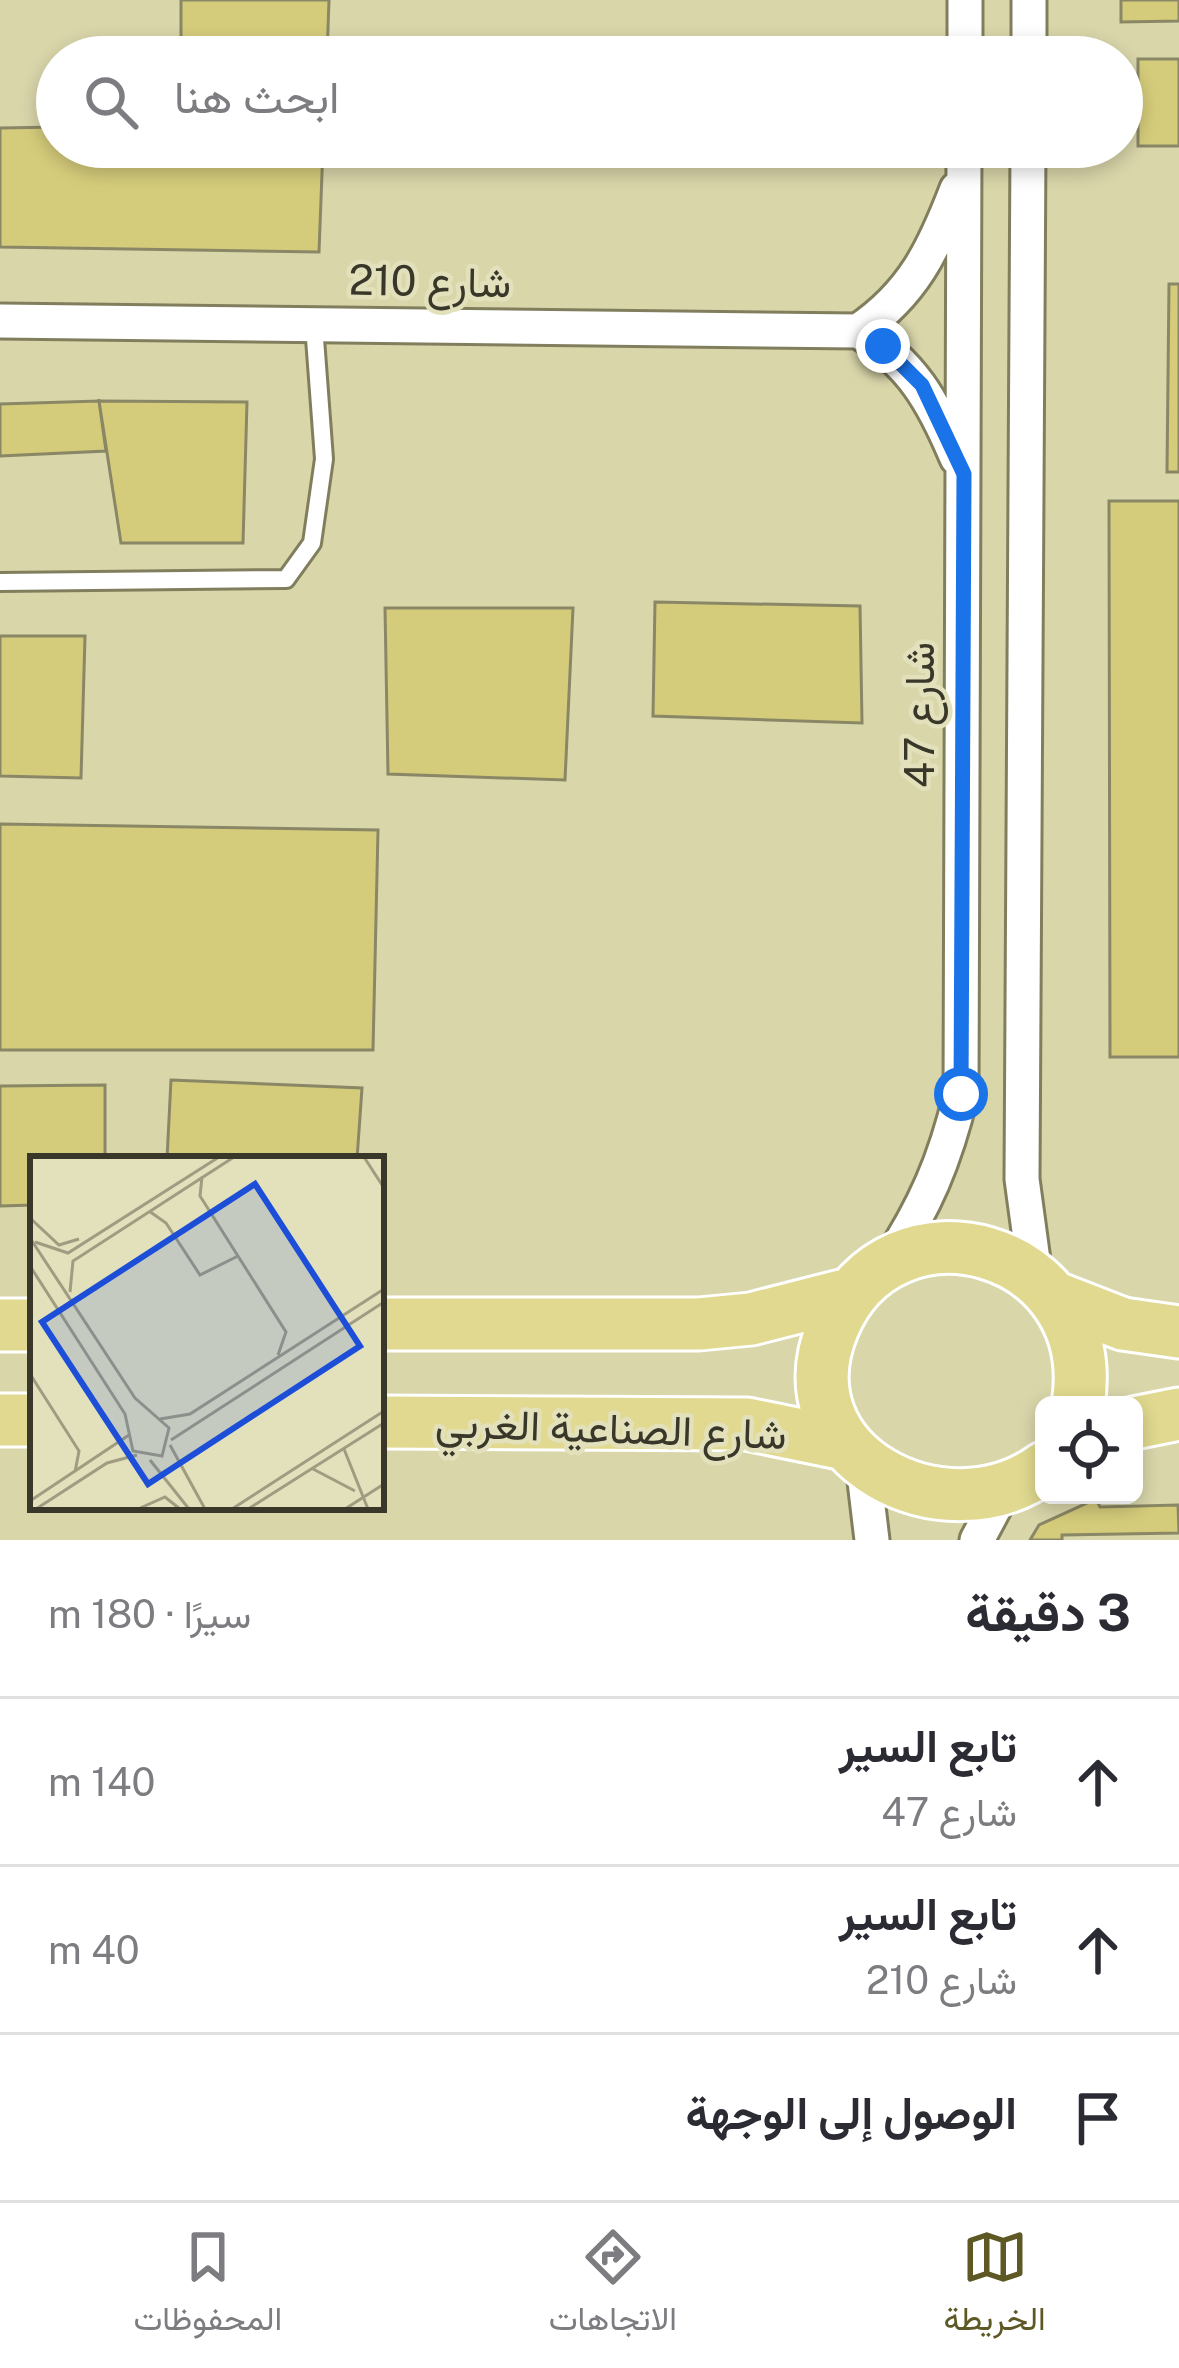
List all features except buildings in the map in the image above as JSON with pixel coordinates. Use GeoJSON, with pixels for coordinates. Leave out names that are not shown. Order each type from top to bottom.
{"type":"FeatureCollection","features":[{"type":"Feature","properties":{"kind":"main road"},"geometry":{"type":"LineString","coordinates":[[384,1324],[698,1324],[769,1316],[870,1279],[923,1250],[962,1247],[1001,1256],[1045,1286],[1123,1324],[1179,1332]]}},
{"type":"Feature","properties":{"kind":"main road"},"geometry":{"type":"LineString","coordinates":[[852,1458],[826,1406],[823,1366],[832,1327],[870,1279]]}},
{"type":"Feature","properties":{"kind":"main road"},"geometry":{"type":"LineString","coordinates":[[1045,1286],[1076,1335],[1083,1376],[1080,1396]]}},
{"type":"Feature","properties":{"kind":"main road"},"geometry":{"type":"LineString","coordinates":[[1143,1422],[1179,1414]]}},
{"type":"Feature","properties":{"kind":"main road","name":"شارع الصناعية الغربي"},"geometry":{"type":"LineString","coordinates":[[384,1422],[747,1424],[852,1458],[915,1502],[957,1508],[988,1519]]}},
{"type":"Feature","properties":{"kind":"main road"},"geometry":{"type":"LineString","coordinates":[[988,1519],[1035,1477]]}},
{"type":"Feature","properties":{"kind":"street"},"geometry":{"type":"LineString","coordinates":[[964,36],[965,0]]}},
{"type":"Feature","properties":{"kind":"street"},"geometry":{"type":"LineString","coordinates":[[1029,0],[1029,36]]}},
{"type":"Feature","properties":{"kind":"street"},"geometry":{"type":"LineString","coordinates":[[960,168],[925,266],[885,314],[858,331],[893,355],[922,385],[964,474]]}},
{"type":"Feature","properties":{"kind":"street","name":"شارع 47"},"geometry":{"type":"LineString","coordinates":[[870,1279],[921,1213],[938,1174],[961,1094],[964,168]]}},
{"type":"Feature","properties":{"kind":"street"},"geometry":{"type":"LineString","coordinates":[[1028,168],[1022,1179],[1045,1286]]}},
{"type":"Feature","properties":{"kind":"street","name":"شارع 210"},"geometry":{"type":"LineString","coordinates":[[0,321],[858,331]]}},
{"type":"Feature","properties":{"kind":"street"},"geometry":{"type":"LineString","coordinates":[[852,1458],[872,1540]]}},
{"type":"Feature","properties":{"kind":"lane"},"geometry":{"type":"LineString","coordinates":[[0,582],[286,579],[313,543],[324,459],[314,325]]}},
{"type":"Feature","properties":{"kind":"shaded area"},"geometry":{"type":"Polygon","coordinates":[[[0,0],[1179,0],[1179,1540],[0,1540],[0,0]]]}},
{"type":"Feature","properties":{"kind":"route"},"geometry":{"type":"LineString","coordinates":[[883,346],[922,385],[964,474],[961,1094]]}}]}
